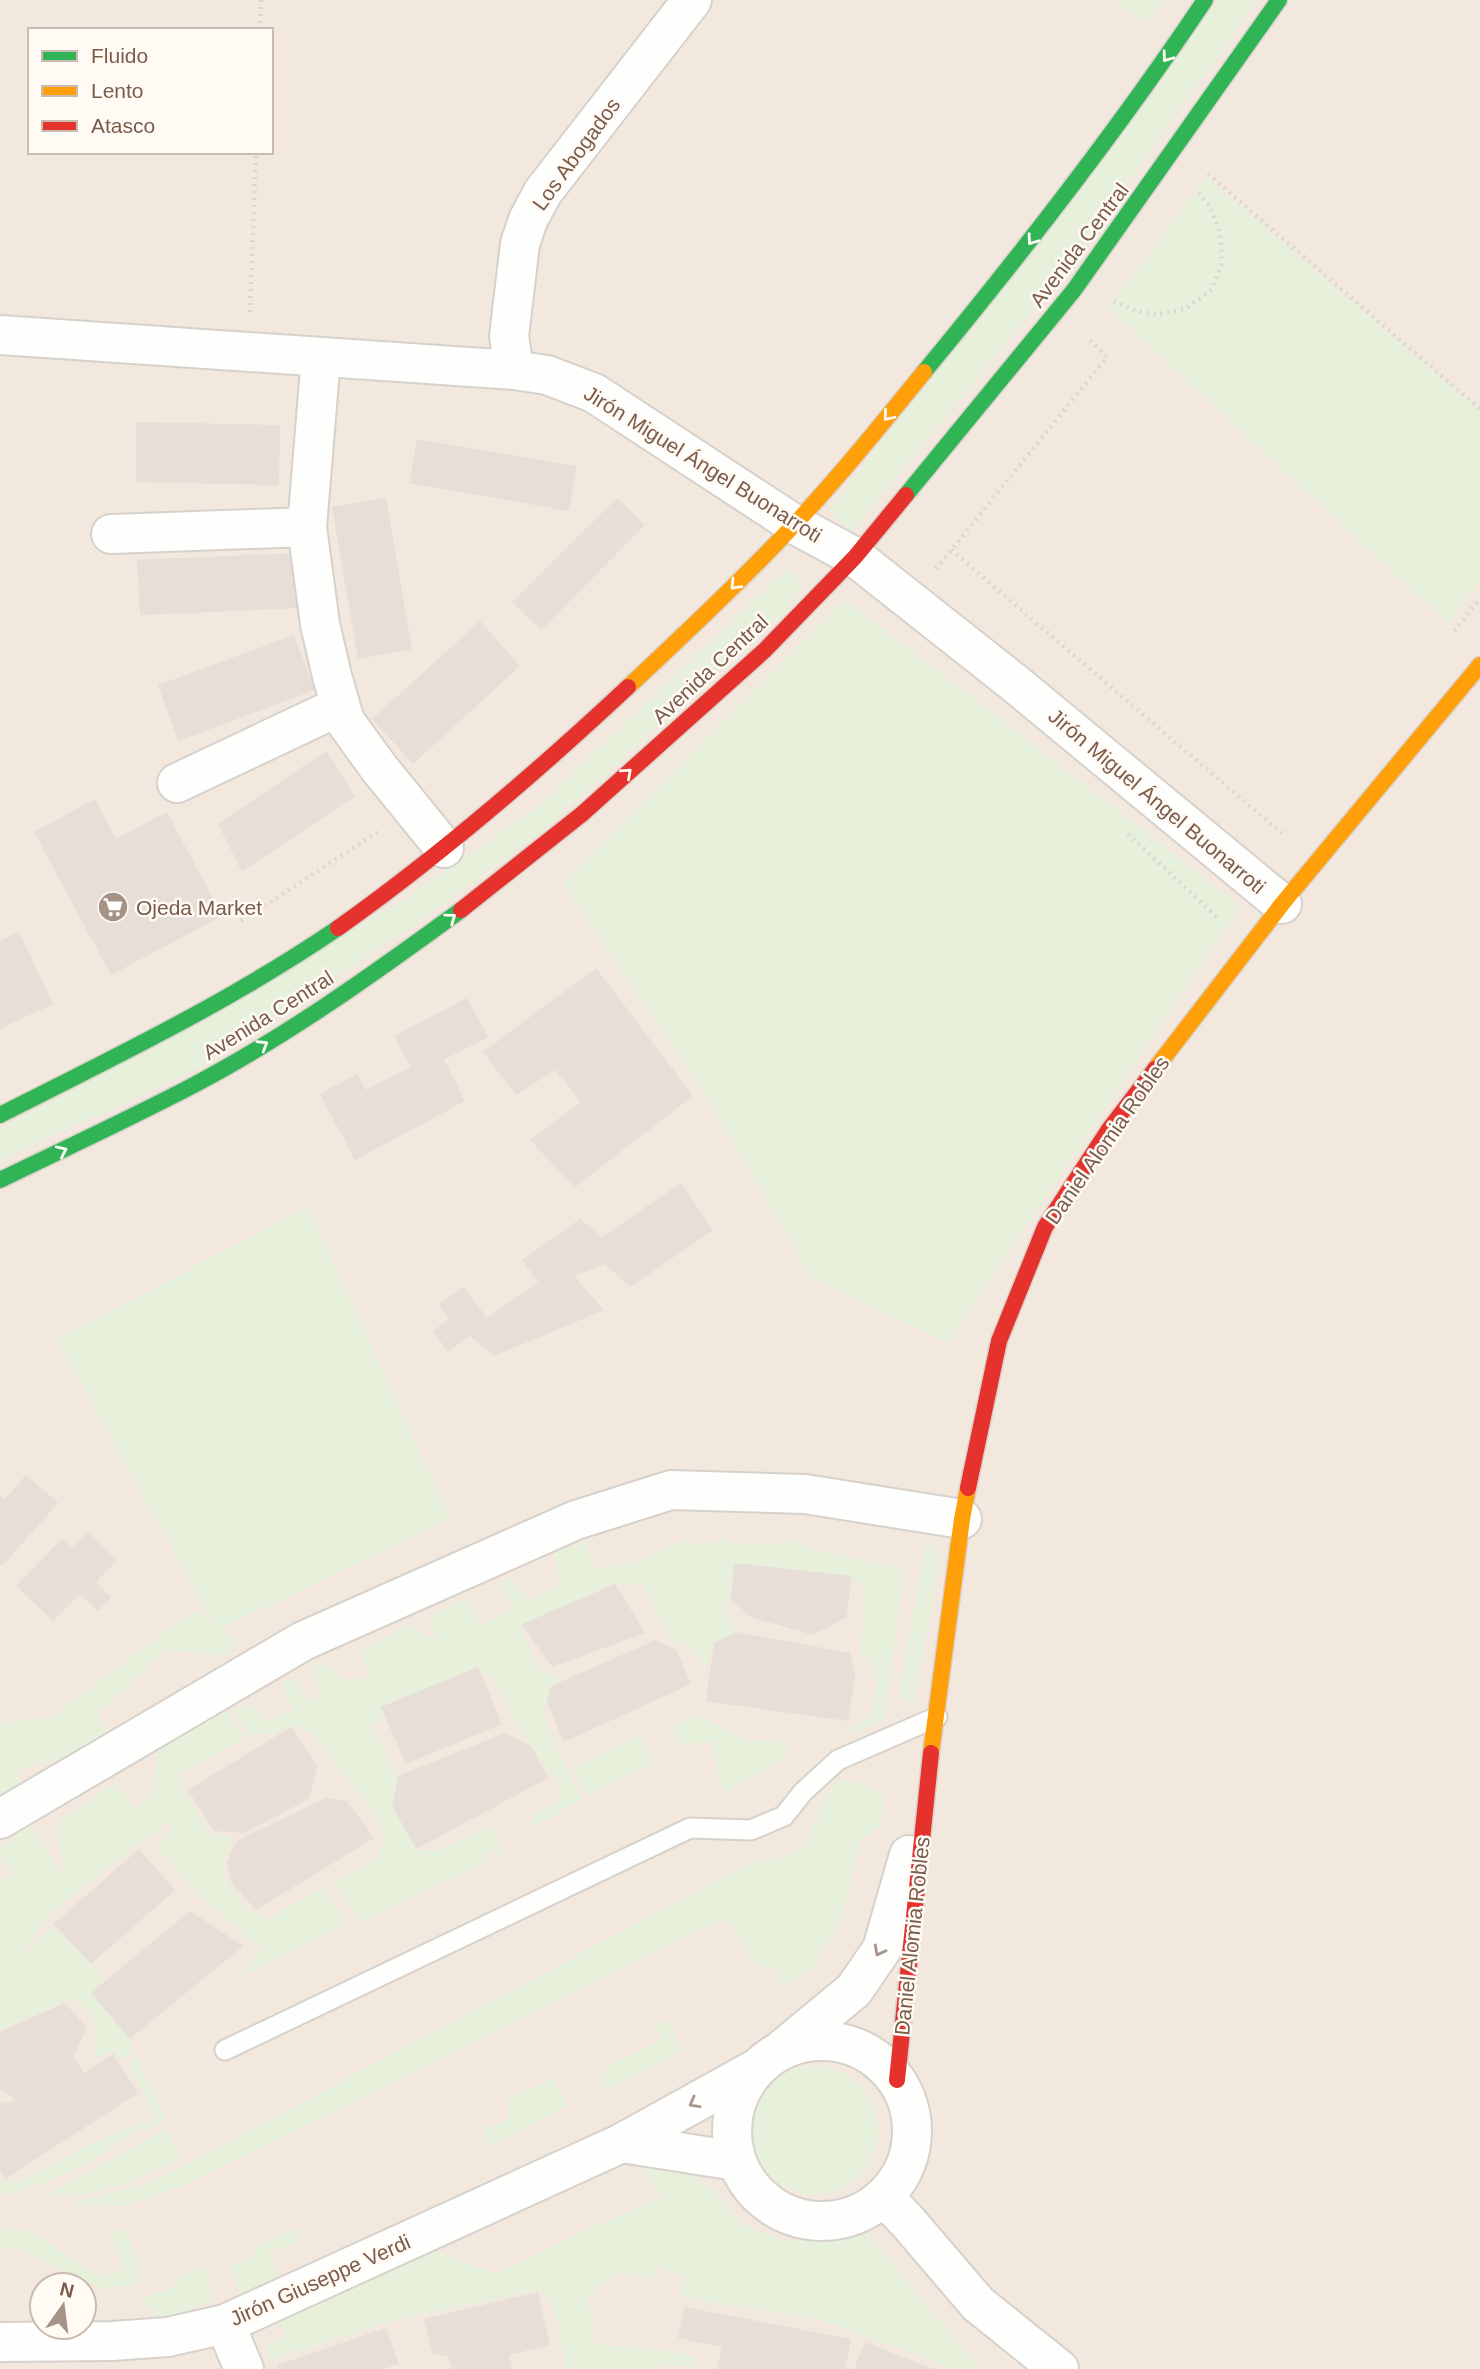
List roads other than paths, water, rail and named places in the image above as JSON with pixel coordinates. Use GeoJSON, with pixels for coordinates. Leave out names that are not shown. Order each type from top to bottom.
{"type":"FeatureCollection","features":[{"type":"Feature","properties":{"kind":"street","name":"Los Abogados"},"geometry":{"type":"LineString","coordinates":[[514,370],[509,336],[520,244],[528,220],[543,192],[692,0]]}},
{"type":"Feature","properties":{"kind":"street","name":"Avenida Central"},"geometry":{"type":"LineString","coordinates":[[0,1115],[161,1034],[269,973],[337,929],[444,848],[531,776],[718,603],[794,524],[892,411],[1022,252],[1176,44],[1205,0]]}},
{"type":"Feature","properties":{"kind":"street","name":"Avenida Central"},"geometry":{"type":"LineString","coordinates":[[0,1180],[108,1129],[206,1078],[301,1022],[376,972],[473,902],[582,814],[765,650],[855,556],[1074,290],[1279,0]]}},
{"type":"Feature","properties":{"kind":"street","name":"Jirón Miguel Ángel Buonarroti"},"geometry":{"type":"LineString","coordinates":[[0,335],[514,370],[547,375],[594,393],[794,524],[855,556],[1282,904]]}},
{"type":"Feature","properties":{"kind":"street"},"geometry":{"type":"LineString","coordinates":[[321,356],[307,527],[320,624],[340,706],[345,720],[379,768],[444,848]]}},
{"type":"Feature","properties":{"kind":"street"},"geometry":{"type":"LineString","coordinates":[[111,534],[307,527]]}},
{"type":"Feature","properties":{"kind":"street","name":"Daniel Alomia Robles"},"geometry":{"type":"LineString","coordinates":[[897,2080],[926,1792],[962,1519],[999,1340],[1045,1227],[1110,1128],[1282,904],[1480,665]]}},
{"type":"Feature","properties":{"kind":"street"},"geometry":{"type":"LineString","coordinates":[[177,783],[340,706]]}},
{"type":"Feature","properties":{"kind":"street"},"geometry":{"type":"LineString","coordinates":[[0,1819],[303,1641],[576,1520],[671,1490],[805,1494],[962,1519]]}},
{"type":"Feature","properties":{"kind":"street","name":"Daniel Alomia Robles"},"geometry":{"type":"LineString","coordinates":[[767,2060],[817,2023],[854,1990],[882,1949],[926,1792]]}},
{"type":"Feature","properties":{"kind":"street"},"geometry":{"type":"LineString","coordinates":[[811,2041],[845,2043],[874,2057],[897,2080],[910,2109],[913,2141],[904,2172],[885,2198],[859,2215],[830,2222],[800,2219],[772,2207],[750,2187],[736,2161],[730,2129],[737,2097],[767,2060],[811,2041]]}},
{"type":"Feature","properties":{"kind":"street","name":"Jirón Giuseppe Verdi"},"geometry":{"type":"LineString","coordinates":[[0,2342],[112,2341],[168,2337],[225,2324],[622,2143],[767,2060]]}},
{"type":"Feature","properties":{"kind":"street"},"geometry":{"type":"LineString","coordinates":[[622,2143],[736,2161]]}},
{"type":"Feature","properties":{"kind":"street"},"geometry":{"type":"LineString","coordinates":[[885,2198],[978,2304],[1059,2369]]}},
{"type":"Feature","properties":{"kind":"street"},"geometry":{"type":"LineString","coordinates":[[225,2324],[244,2369]]}},
{"type":"Feature","properties":{"kind":"lane"},"geometry":{"type":"LineString","coordinates":[[225,2050],[690,1828],[751,1830],[784,1816],[803,1792],[838,1760],[937,1717]]}},
{"type":"Feature","properties":{"kind":"place","name":"Ojeda Market"},"geometry":{"type":"Point","coordinates":[113,907]}}]}
